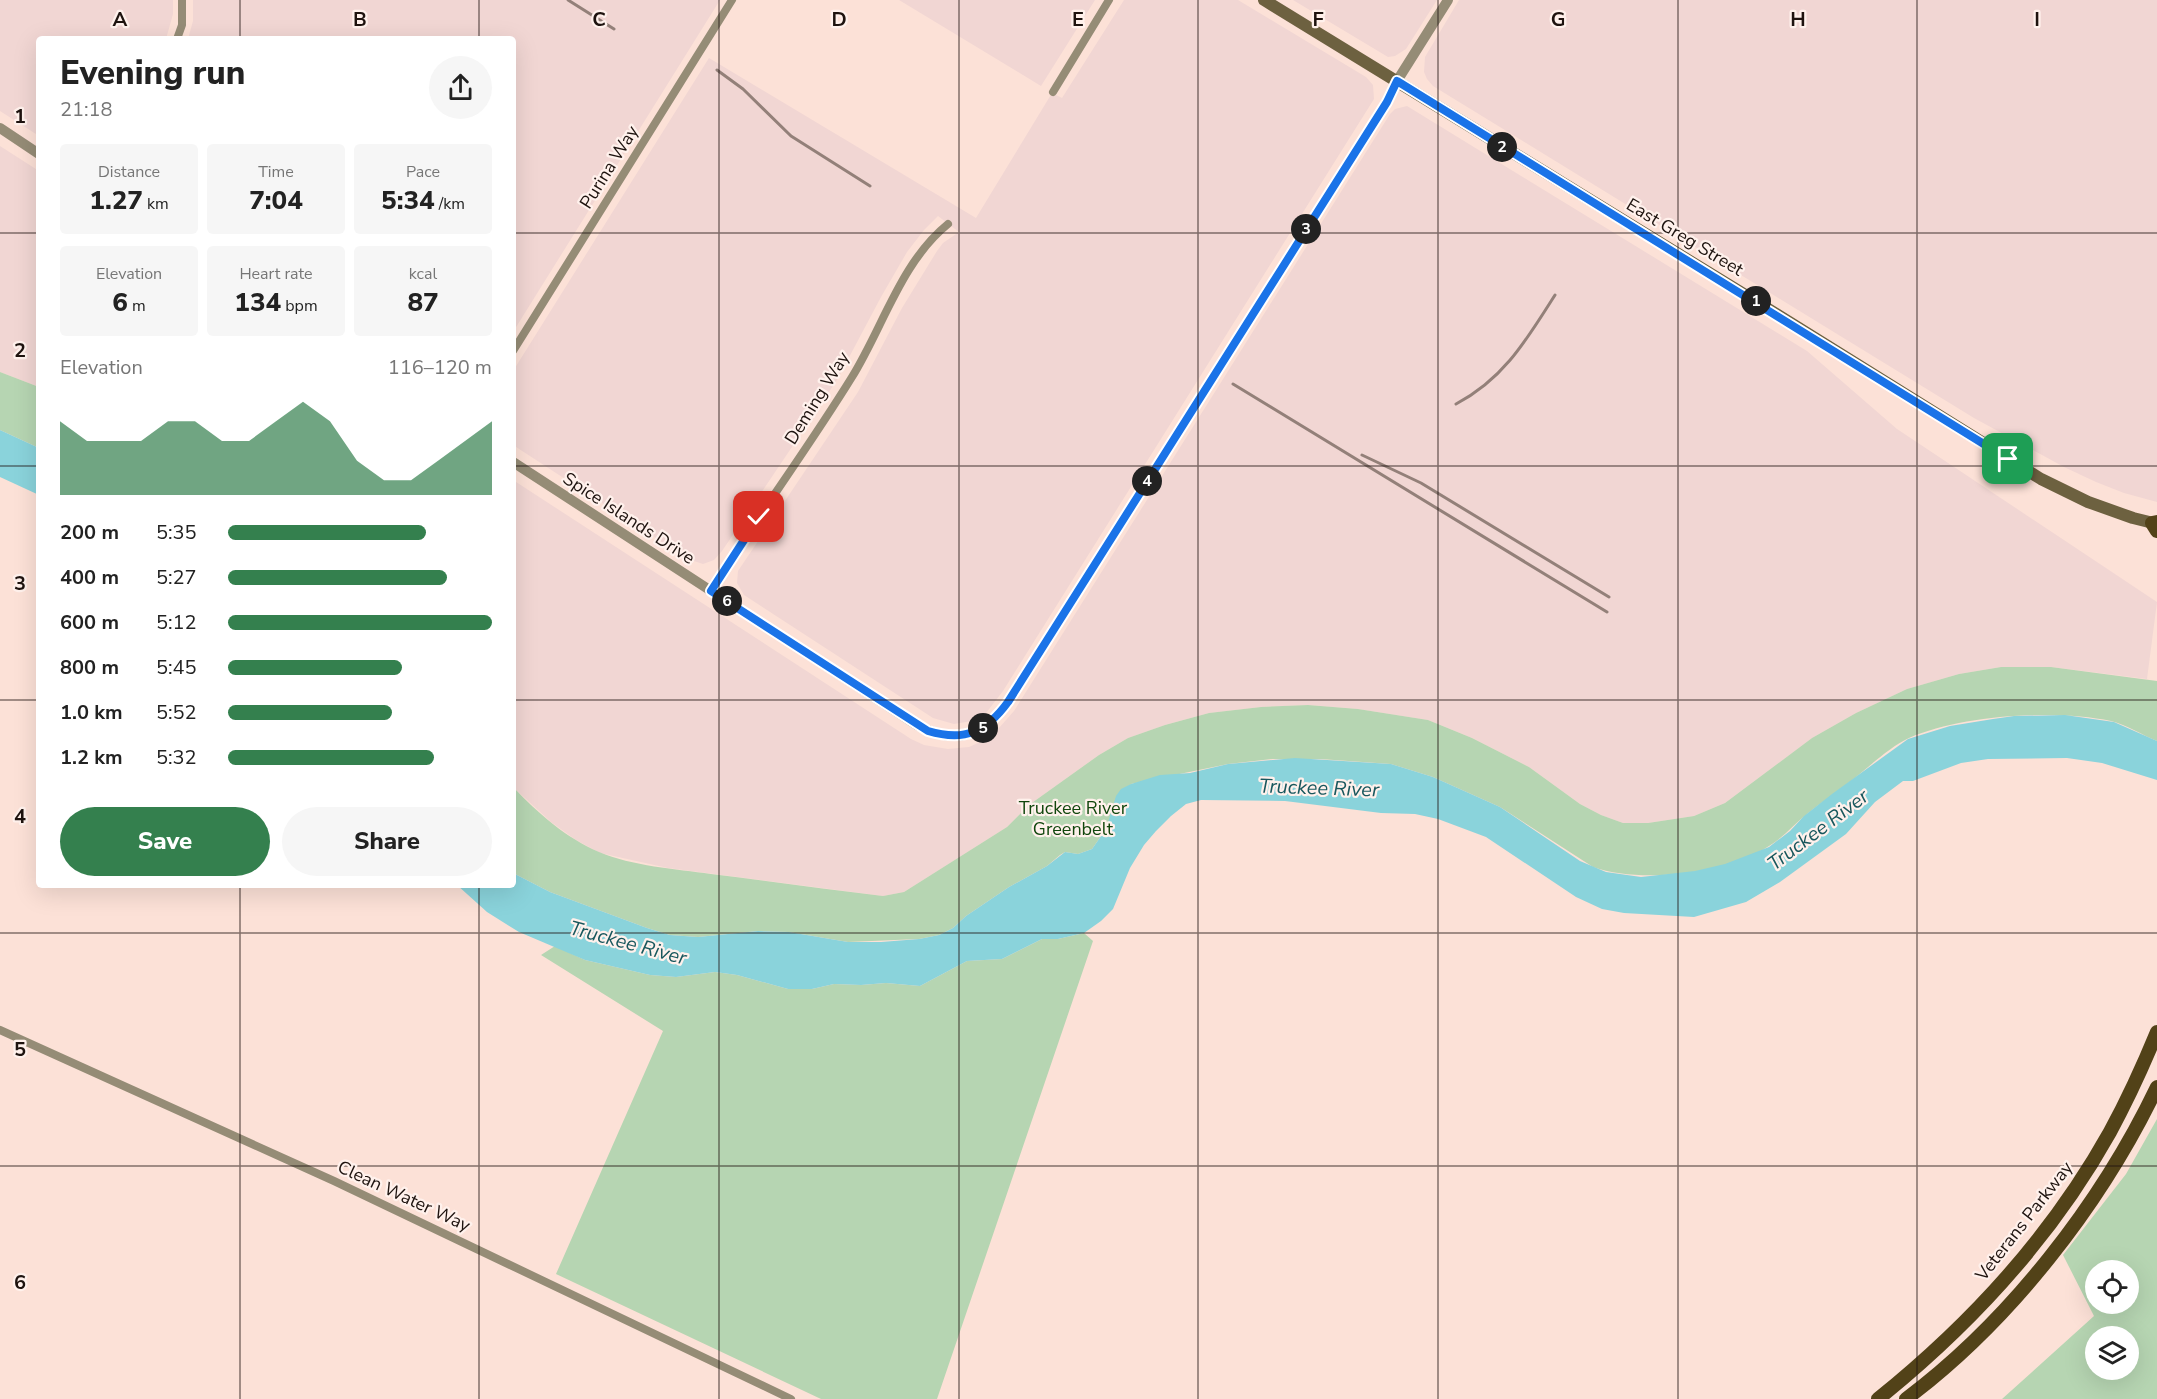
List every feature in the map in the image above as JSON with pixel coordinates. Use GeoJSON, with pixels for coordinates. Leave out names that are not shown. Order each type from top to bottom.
{"type":"FeatureCollection","features":[{"type":"Feature","properties":{"kind":"main road","name":"East Greg Street"},"geometry":{"type":"LineString","coordinates":[[1264,0],[2041,479],[2111,512],[2156,525]]}},
{"type":"Feature","properties":{"kind":"main road","name":"Veterans Parkway"},"geometry":{"type":"LineString","coordinates":[[1878,1399],[1932,1354],[1969,1319],[2048,1225],[2085,1174],[2110,1133],[2133,1089],[2157,1032]]}},
{"type":"Feature","properties":{"kind":"main road"},"geometry":{"type":"LineString","coordinates":[[1906,1399],[1973,1340],[2023,1289],[2065,1237],[2128,1143],[2157,1087]]}},
{"type":"Feature","properties":{"kind":"street"},"geometry":{"type":"LineString","coordinates":[[178,36],[182,25],[182,0]]}},
{"type":"Feature","properties":{"kind":"street","name":"Purina Way"},"geometry":{"type":"LineString","coordinates":[[516,346],[732,0]]}},
{"type":"Feature","properties":{"kind":"street"},"geometry":{"type":"LineString","coordinates":[[1053,92],[1109,0]]}},
{"type":"Feature","properties":{"kind":"street"},"geometry":{"type":"LineString","coordinates":[[1397,81],[1448,0]]}},
{"type":"Feature","properties":{"kind":"street","name":"Spice Islands Drive"},"geometry":{"type":"LineString","coordinates":[[516,464],[928,731],[955,736],[977,732],[990,724],[1008,702],[1387,102],[1397,81]]}},
{"type":"Feature","properties":{"kind":"street"},"geometry":{"type":"LineString","coordinates":[[0,128],[36,152]]}},
{"type":"Feature","properties":{"kind":"street","name":"Deming Way"},"geometry":{"type":"LineString","coordinates":[[711,591],[846,386],[914,263],[932,237],[948,224]]}},
{"type":"Feature","properties":{"kind":"street","name":"Clean Water Way"},"geometry":{"type":"LineString","coordinates":[[0,1030],[334,1181],[791,1399]]}},
{"type":"Feature","properties":{"kind":"shaded area"},"geometry":{"type":"Polygon","coordinates":[[[0,0],[173,0],[173,14],[167,36],[36,36],[36,134],[0,111],[0,0]]]}},
{"type":"Feature","properties":{"kind":"shaded area"},"geometry":{"type":"Polygon","coordinates":[[[193,0],[720,0],[516,327],[516,36],[189,36],[193,21],[193,0]]]}},
{"type":"Feature","properties":{"kind":"shaded area"},"geometry":{"type":"Polygon","coordinates":[[[899,0],[1095,0],[1041,86],[899,0]]]}},
{"type":"Feature","properties":{"kind":"shaded area"},"geometry":{"type":"Polygon","coordinates":[[[1124,0],[1238,0],[1366,77],[1373,85],[1374,99],[1003,691],[986,713],[972,721],[954,724],[933,718],[744,595],[737,583],[738,571],[858,392],[902,308],[937,251],[943,243],[959,232],[938,216],[907,252],[837,380],[714,560],[703,564],[688,559],[516,447],[516,366],[709,58],[976,218],[1052,93],[1062,98],[1124,0]]]}},
{"type":"Feature","properties":{"kind":"shaded area"},"geometry":{"type":"Polygon","coordinates":[[[1293,0],[1437,0],[1406,49],[1395,56],[1388,57],[1293,0]]]}},
{"type":"Feature","properties":{"kind":"shaded area"},"geometry":{"type":"Polygon","coordinates":[[[1459,0],[2157,0],[2157,502],[2096,482],[1974,418],[1433,86],[1424,72],[1425,57],[1459,0]]]}},
{"type":"Feature","properties":{"kind":"shaded area"},"geometry":{"type":"Polygon","coordinates":[[[1407,106],[1807,351],[1897,429],[2157,602],[2147,679],[2051,667],[2001,667],[1959,674],[1907,689],[1856,713],[1812,738],[1725,803],[1694,816],[1648,823],[1623,823],[1601,815],[1580,804],[1529,767],[1472,738],[1428,720],[1358,709],[1308,705],[1209,713],[1128,738],[1099,755],[1029,805],[1007,827],[904,892],[883,896],[668,868],[600,853],[576,840],[551,822],[516,790],[516,482],[911,739],[924,745],[948,749],[969,747],[991,737],[1014,711],[1395,109],[1407,106]]]}},
{"type":"Feature","properties":{"kind":"shaded area"},"geometry":{"type":"Polygon","coordinates":[[[0,146],[36,169],[36,386],[0,372],[0,146]]]}},
{"type":"Feature","properties":{"kind":"green space"},"geometry":{"type":"Polygon","coordinates":[[[0,372],[36,386],[36,447],[0,430],[0,372]]]}},
{"type":"Feature","properties":{"kind":"green space","name":"Truckee River Greenbelt"},"geometry":{"type":"Polygon","coordinates":[[[2001,667],[2051,667],[2157,681],[2157,741],[2111,721],[2063,715],[1981,719],[1931,730],[1909,738],[1894,747],[1802,818],[1779,839],[1751,856],[1707,869],[1659,875],[1635,875],[1593,867],[1500,807],[1433,777],[1391,764],[1320,759],[1273,759],[1228,764],[1131,784],[1092,849],[1078,854],[1065,852],[1047,866],[1009,887],[966,916],[953,928],[939,935],[919,939],[848,942],[789,932],[758,931],[698,937],[670,935],[550,892],[516,875],[516,790],[542,815],[575,840],[599,852],[626,861],[669,869],[883,896],[904,892],[1007,827],[1029,805],[1099,755],[1128,738],[1209,713],[1261,707],[1308,705],[1358,709],[1428,720],[1472,738],[1529,767],[1580,804],[1601,815],[1623,823],[1648,823],[1694,816],[1725,803],[1812,738],[1856,713],[1907,689],[1959,674],[2001,667]]]}},
{"type":"Feature","properties":{"kind":"green space"},"geometry":{"type":"Polygon","coordinates":[[[1084,933],[1093,941],[937,1399],[821,1399],[556,1274],[663,1031],[541,955],[555,946],[585,960],[650,975],[676,977],[715,972],[737,975],[788,989],[812,989],[834,984],[886,983],[920,986],[967,961],[1002,959],[1042,939],[1058,939],[1084,933]]]}},
{"type":"Feature","properties":{"kind":"green space"},"geometry":{"type":"Polygon","coordinates":[[[2157,1119],[2157,1399],[2002,1399],[2094,1316],[2093,1314],[2139,1314],[2139,1260],[2085,1260],[2085,1298],[2063,1255],[2126,1174],[2157,1119]]]}},
{"type":"Feature","properties":{"kind":"water"},"geometry":{"type":"Polygon","coordinates":[[[0,430],[36,447],[36,494],[0,477],[0,430]]]}},
{"type":"Feature","properties":{"kind":"water","name":"Truckee River"},"geometry":{"type":"Polygon","coordinates":[[[2065,715],[2114,722],[2157,741],[2157,780],[2102,763],[2067,758],[1988,759],[1961,763],[1913,781],[1903,781],[1875,802],[1846,834],[1780,882],[1746,902],[1694,917],[1624,913],[1602,909],[1576,897],[1486,837],[1438,819],[1415,814],[1381,813],[1285,801],[1201,800],[1186,804],[1171,816],[1144,845],[1130,868],[1113,909],[1084,933],[1058,939],[1042,939],[1002,959],[967,961],[920,986],[886,983],[834,984],[812,989],[788,989],[737,975],[715,972],[676,977],[650,975],[585,960],[519,932],[487,912],[460,888],[516,888],[516,875],[550,892],[670,935],[698,937],[758,931],[789,932],[848,942],[919,939],[939,935],[953,928],[966,916],[1009,887],[1047,866],[1065,852],[1078,854],[1092,849],[1106,829],[1116,796],[1121,789],[1131,784],[1160,775],[1190,773],[1228,764],[1295,758],[1391,764],[1433,777],[1500,807],[1580,861],[1606,872],[1641,877],[1695,871],[1725,864],[1769,847],[1832,794],[1908,739],[1950,726],[2014,716],[2065,715]]]}},
{"type":"Feature","properties":{"kind":"railway"},"geometry":{"type":"LineString","coordinates":[[568,0],[614,29]]}},
{"type":"Feature","properties":{"kind":"railway"},"geometry":{"type":"LineString","coordinates":[[717,70],[743,89],[791,136],[870,186]]}},
{"type":"Feature","properties":{"kind":"railway"},"geometry":{"type":"LineString","coordinates":[[1456,404],[1488,383],[1513,357],[1555,295]]}},
{"type":"Feature","properties":{"kind":"railway"},"geometry":{"type":"LineString","coordinates":[[1233,384],[1607,612]]}},
{"type":"Feature","properties":{"kind":"railway"},"geometry":{"type":"LineString","coordinates":[[1362,455],[1421,483],[1609,597]]}},
{"type":"Feature","properties":{"kind":"route"},"geometry":{"type":"LineString","coordinates":[[759,517],[711,591],[928,731],[955,736],[977,732],[990,724],[1008,702],[1387,102],[1397,81],[2008,459]]}}]}
